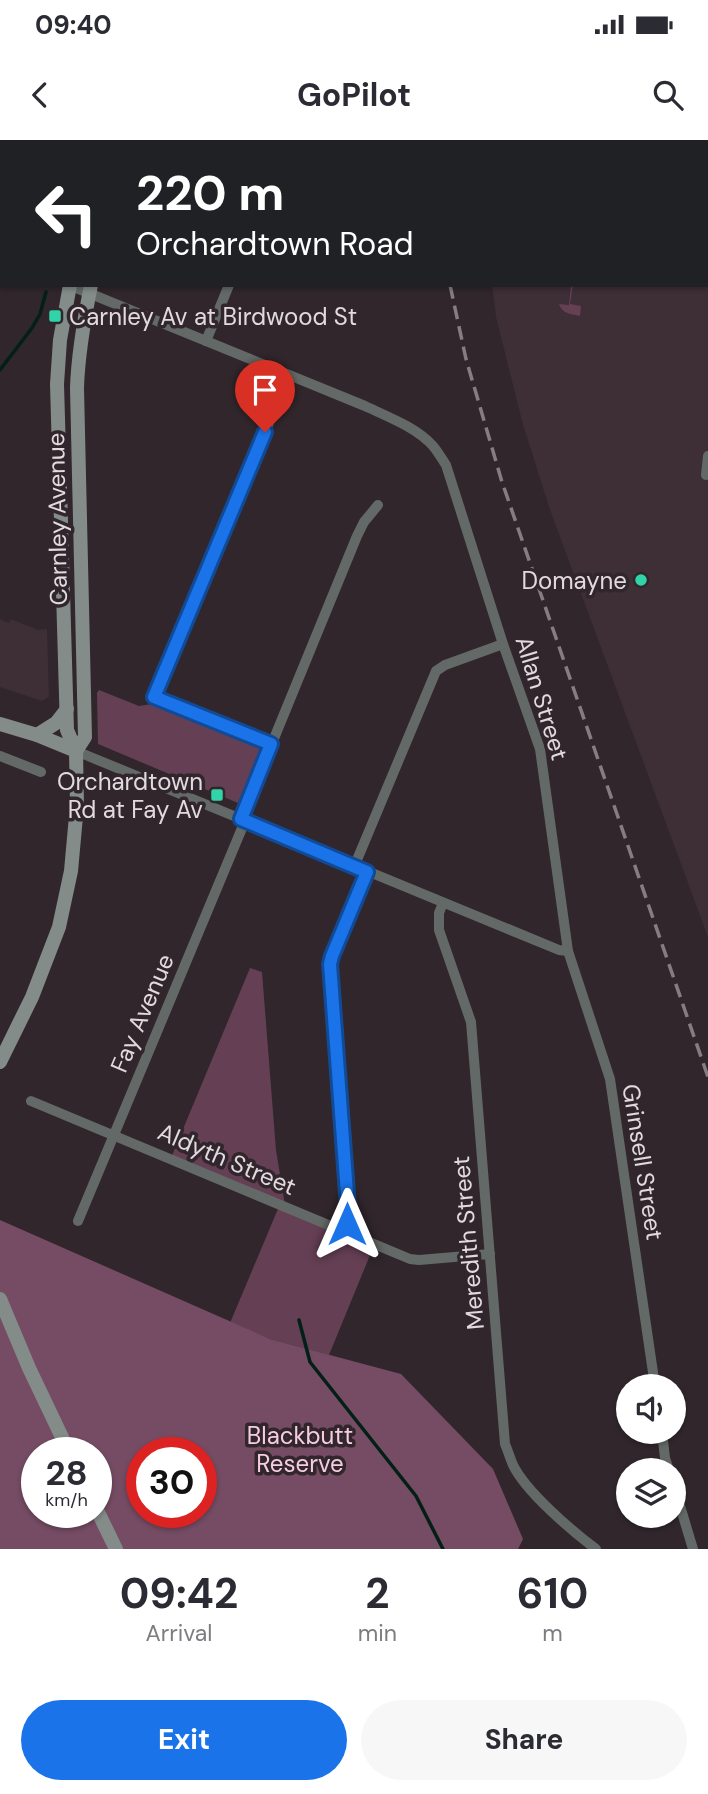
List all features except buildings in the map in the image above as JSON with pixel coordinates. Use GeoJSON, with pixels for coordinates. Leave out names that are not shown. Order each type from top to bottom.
{"type":"FeatureCollection","features":[{"type":"Feature","properties":{"kind":"main road","name":"Carnley Avenue"},"geometry":{"type":"LineString","coordinates":[[0,1062],[32,997],[59,927],[71,871],[77,805],[76,751],[67,730],[57,384],[60,340],[70,287]]}},
{"type":"Feature","properties":{"kind":"main road","name":"Carnley Avenue"},"geometry":{"type":"LineString","coordinates":[[76,751],[85,737],[78,355],[90,289]]}},
{"type":"Feature","properties":{"kind":"main road"},"geometry":{"type":"LineString","coordinates":[[37,735],[56,723],[67,709]]}},
{"type":"Feature","properties":{"kind":"main road"},"geometry":{"type":"LineString","coordinates":[[0,724],[76,751]]}},
{"type":"Feature","properties":{"kind":"main road"},"geometry":{"type":"LineString","coordinates":[[0,1299],[62,1437]]}},
{"type":"Feature","properties":{"kind":"main road"},"geometry":{"type":"LineString","coordinates":[[106,1528],[116,1549]]}},
{"type":"Feature","properties":{"kind":"street"},"geometry":{"type":"LineString","coordinates":[[206,341],[228,287]]}},
{"type":"Feature","properties":{"kind":"street"},"geometry":{"type":"LineString","coordinates":[[90,289],[289,376],[154,697],[271,744]]}},
{"type":"Feature","properties":{"kind":"street","name":"Allan Street"},"geometry":{"type":"LineString","coordinates":[[289,376],[407,426],[424,437],[446,465],[540,750],[568,950]]}},
{"type":"Feature","properties":{"kind":"street"},"geometry":{"type":"LineString","coordinates":[[706,475],[708,456]]}},
{"type":"Feature","properties":{"kind":"street","name":"Fay Avenue"},"geometry":{"type":"LineString","coordinates":[[78,1221],[357,536],[378,505]]}},
{"type":"Feature","properties":{"kind":"street"},"geometry":{"type":"LineString","coordinates":[[354,867],[436,671],[445,665],[503,644]]}},
{"type":"Feature","properties":{"kind":"street"},"geometry":{"type":"LineString","coordinates":[[76,751],[559,950],[568,950]]}},
{"type":"Feature","properties":{"kind":"street"},"geometry":{"type":"LineString","coordinates":[[0,756],[41,772]]}},
{"type":"Feature","properties":{"kind":"street"},"geometry":{"type":"LineString","coordinates":[[344,1230],[348,1207],[330,964],[367,872]]}},
{"type":"Feature","properties":{"kind":"street","name":"Meredith Street"},"geometry":{"type":"LineString","coordinates":[[443,903],[438,921],[439,930],[471,1023],[505,1444],[514,1467],[533,1492],[596,1549]]}},
{"type":"Feature","properties":{"kind":"street","name":"Grinsell Street"},"geometry":{"type":"LineString","coordinates":[[568,950],[610,1079],[653,1374]]}},
{"type":"Feature","properties":{"kind":"street","name":"Aldyth Street"},"geometry":{"type":"LineString","coordinates":[[31,1101],[414,1260],[490,1254]]}},
{"type":"Feature","properties":{"kind":"street"},"geometry":{"type":"LineString","coordinates":[[686,1526],[693,1549]]}},
{"type":"Feature","properties":{"kind":"shaded area"},"geometry":{"type":"Polygon","coordinates":[[[492,287],[708,287],[708,937],[549,507],[522,421],[496,317],[492,287]]]}},
{"type":"Feature","properties":{"kind":"shaded area"},"geometry":{"type":"Polygon","coordinates":[[[573,287],[570,304],[581,306],[580,316],[565,312],[559,304],[569,305],[573,287]]]}},
{"type":"Feature","properties":{"kind":"shaded area"},"geometry":{"type":"Polygon","coordinates":[[[0,619],[9,623],[11,619],[38,630],[47,629],[49,697],[42,701],[0,687],[0,619]]]}},
{"type":"Feature","properties":{"kind":"shaded area"},"geometry":{"type":"Polygon","coordinates":[[[99,690],[139,706],[152,704],[261,749],[238,803],[98,744],[99,690]]]}},
{"type":"Feature","properties":{"kind":"shaded area"},"geometry":{"type":"Polygon","coordinates":[[[250,968],[262,972],[276,1150],[285,1205],[375,1243],[329,1355],[270,1339],[230,1323],[280,1204],[171,1158],[250,968]]]}},
{"type":"Feature","properties":{"kind":"green space","name":"Blackbutt Reserve"},"geometry":{"type":"Polygon","coordinates":[[[0,1220],[270,1339],[401,1374],[493,1469],[523,1539],[518,1549],[0,1549],[0,1220]]]}},
{"type":"Feature","properties":{"kind":"waterway"},"geometry":{"type":"LineString","coordinates":[[0,370],[32,328],[40,314],[46,292]]}},
{"type":"Feature","properties":{"kind":"waterway"},"geometry":{"type":"LineString","coordinates":[[299,1320],[310,1362],[416,1496],[443,1549]]}},
{"type":"Feature","properties":{"kind":"railway"},"geometry":{"type":"LineString","coordinates":[[450,287],[466,359],[502,482],[708,1077]]}},
{"type":"Feature","properties":{"kind":"place","name":"Carnley Av at Birdwood St"},"geometry":{"type":"Point","coordinates":[55,316]}},
{"type":"Feature","properties":{"kind":"place","name":"Domayne"},"geometry":{"type":"Point","coordinates":[641,580]}},
{"type":"Feature","properties":{"kind":"place","name":"Orchardtown Rd at Fay Av"},"geometry":{"type":"Point","coordinates":[217,795]}},
{"type":"Feature","properties":{"kind":"route"},"geometry":{"type":"LineString","coordinates":[[265,432],[154,697],[271,744],[241,819],[367,872],[330,964],[348,1207],[347,1224]]}}]}
